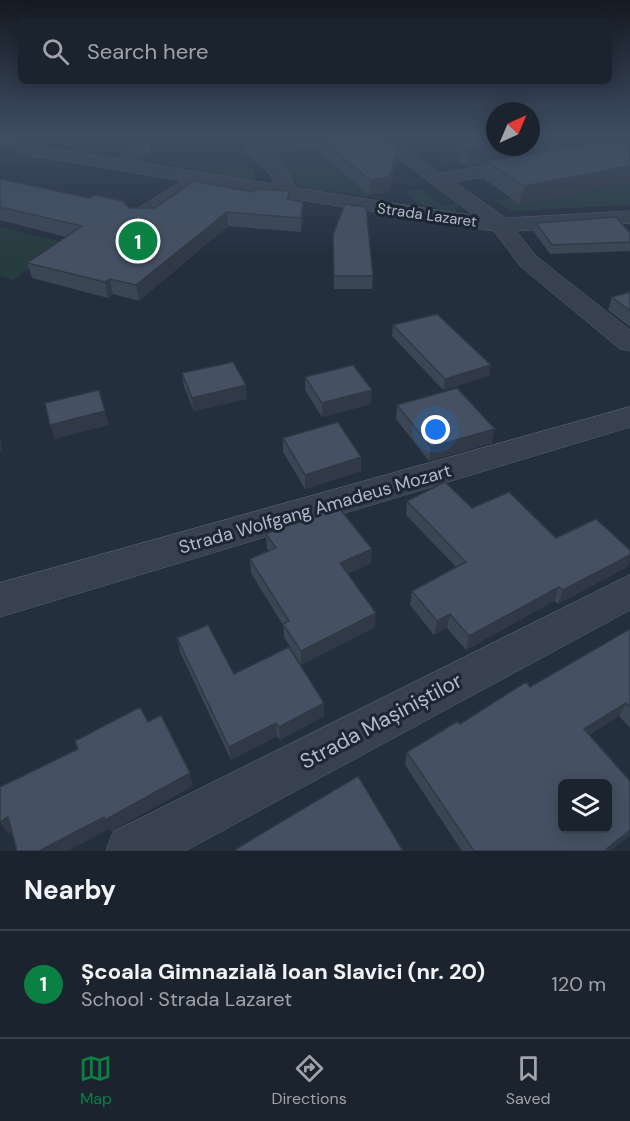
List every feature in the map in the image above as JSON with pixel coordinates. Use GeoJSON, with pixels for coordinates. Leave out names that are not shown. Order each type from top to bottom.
{"type":"FeatureCollection","features":[{"type":"Feature","properties":{"kind":"street","name":"Strada Lazaret"},"geometry":{"type":"LineString","coordinates":[[184,176],[442,219],[501,225],[630,217]]}},
{"type":"Feature","properties":{"kind":"street"},"geometry":{"type":"LineString","coordinates":[[280,176],[289,194]]}},
{"type":"Feature","properties":{"kind":"street"},"geometry":{"type":"LineString","coordinates":[[432,176],[501,225],[528,261],[630,343]]}},
{"type":"Feature","properties":{"kind":"street"},"geometry":{"type":"LineString","coordinates":[[437,179],[457,176]]}},
{"type":"Feature","properties":{"kind":"street"},"geometry":{"type":"LineString","coordinates":[[139,216],[198,178]]}},
{"type":"Feature","properties":{"kind":"street","name":"Strada Wolfgang Amadeus Mozart"},"geometry":{"type":"LineString","coordinates":[[0,600],[630,417]]}},
{"type":"Feature","properties":{"kind":"street","name":"Strada Mașiniștilor"},"geometry":{"type":"LineString","coordinates":[[132,851],[630,591]]}},
{"type":"Feature","properties":{"kind":"green space"},"geometry":{"type":"Polygon","coordinates":[[[229,176],[255,176],[253,180],[229,176]]]}},
{"type":"Feature","properties":{"kind":"green space"},"geometry":{"type":"Polygon","coordinates":[[[290,176],[346,176],[370,197],[325,190],[323,196],[305,189],[290,176]]]}},
{"type":"Feature","properties":{"kind":"green space"},"geometry":{"type":"Polygon","coordinates":[[[630,183],[630,205],[512,211],[495,201],[511,198],[521,204],[630,183]]]}},
{"type":"Feature","properties":{"kind":"green space"},"geometry":{"type":"Polygon","coordinates":[[[421,189],[443,206],[458,203],[456,212],[440,214],[438,208],[421,205],[404,192],[421,189]]]}},
{"type":"Feature","properties":{"kind":"green space"},"geometry":{"type":"Polygon","coordinates":[[[0,227],[67,243],[13,280],[0,276],[0,227]]]}},
{"type":"Feature","properties":{"kind":"building"},"geometry":{"type":"Polygon","coordinates":[[[365,176],[389,176],[389,177],[370,180],[365,176]]]}},
{"type":"Feature","properties":{"kind":"building"},"geometry":{"type":"Polygon","coordinates":[[[509,176],[579,176],[524,186],[509,176]]]}},
{"type":"Feature","properties":{"kind":"building"},"geometry":{"type":"Polygon","coordinates":[[[0,179],[89,198],[95,195],[123,201],[129,208],[155,208],[194,181],[253,192],[255,189],[290,191],[287,199],[303,202],[301,218],[227,212],[136,285],[110,279],[105,282],[27,263],[82,226],[0,207],[0,179]]]}},
{"type":"Feature","properties":{"kind":"building"},"geometry":{"type":"Polygon","coordinates":[[[345,204],[366,207],[373,276],[334,276],[333,235],[345,204]]]}},
{"type":"Feature","properties":{"kind":"building"},"geometry":{"type":"Polygon","coordinates":[[[616,217],[630,233],[630,242],[552,245],[536,223],[616,217]]]}},
{"type":"Feature","properties":{"kind":"building"},"geometry":{"type":"Polygon","coordinates":[[[630,292],[630,311],[612,297],[630,292]]]}},
{"type":"Feature","properties":{"kind":"building"},"geometry":{"type":"Polygon","coordinates":[[[437,314],[491,365],[445,379],[393,325],[437,314]]]}},
{"type":"Feature","properties":{"kind":"building"},"geometry":{"type":"Polygon","coordinates":[[[233,362],[246,385],[192,398],[182,373],[233,362]]]}},
{"type":"Feature","properties":{"kind":"building"},"geometry":{"type":"Polygon","coordinates":[[[353,365],[372,390],[322,403],[305,377],[353,365]]]}},
{"type":"Feature","properties":{"kind":"building"},"geometry":{"type":"Polygon","coordinates":[[[457,388],[495,429],[431,447],[397,405],[457,388]]]}},
{"type":"Feature","properties":{"kind":"building"},"geometry":{"type":"Polygon","coordinates":[[[99,390],[105,411],[50,425],[45,403],[99,390]]]}},
{"type":"Feature","properties":{"kind":"building"},"geometry":{"type":"Polygon","coordinates":[[[338,422],[361,457],[305,475],[283,438],[338,422]]]}},
{"type":"Feature","properties":{"kind":"building"},"geometry":{"type":"Polygon","coordinates":[[[445,482],[472,508],[509,492],[556,538],[596,519],[630,550],[630,555],[563,590],[559,587],[469,636],[450,614],[437,621],[412,591],[466,562],[407,501],[445,482]]]}},
{"type":"Feature","properties":{"kind":"building"},"geometry":{"type":"Polygon","coordinates":[[[336,504],[372,549],[340,563],[376,613],[301,651],[283,624],[289,621],[250,559],[276,548],[266,534],[336,504]]]}},
{"type":"Feature","properties":{"kind":"building"},"geometry":{"type":"Polygon","coordinates":[[[208,625],[234,674],[289,647],[324,703],[279,727],[276,723],[229,747],[177,638],[208,625]]]}},
{"type":"Feature","properties":{"kind":"building"},"geometry":{"type":"Polygon","coordinates":[[[630,629],[630,707],[626,703],[584,729],[630,781],[630,830],[604,851],[474,851],[407,752],[458,721],[460,724],[526,682],[530,687],[630,629]]]}},
{"type":"Feature","properties":{"kind":"building"},"geometry":{"type":"Polygon","coordinates":[[[140,707],[148,722],[161,715],[190,773],[105,820],[104,817],[39,851],[17,851],[8,817],[0,822],[0,787],[78,749],[75,741],[140,707]]]}},
{"type":"Feature","properties":{"kind":"building"},"geometry":{"type":"Polygon","coordinates":[[[358,776],[403,851],[237,851],[236,849],[358,776]]]}},
{"type":"Feature","properties":{"kind":"place","name":"Școala Gimnazială Ioan Slavici (nr. 20)"},"geometry":{"type":"Point","coordinates":[138,241]}}]}
